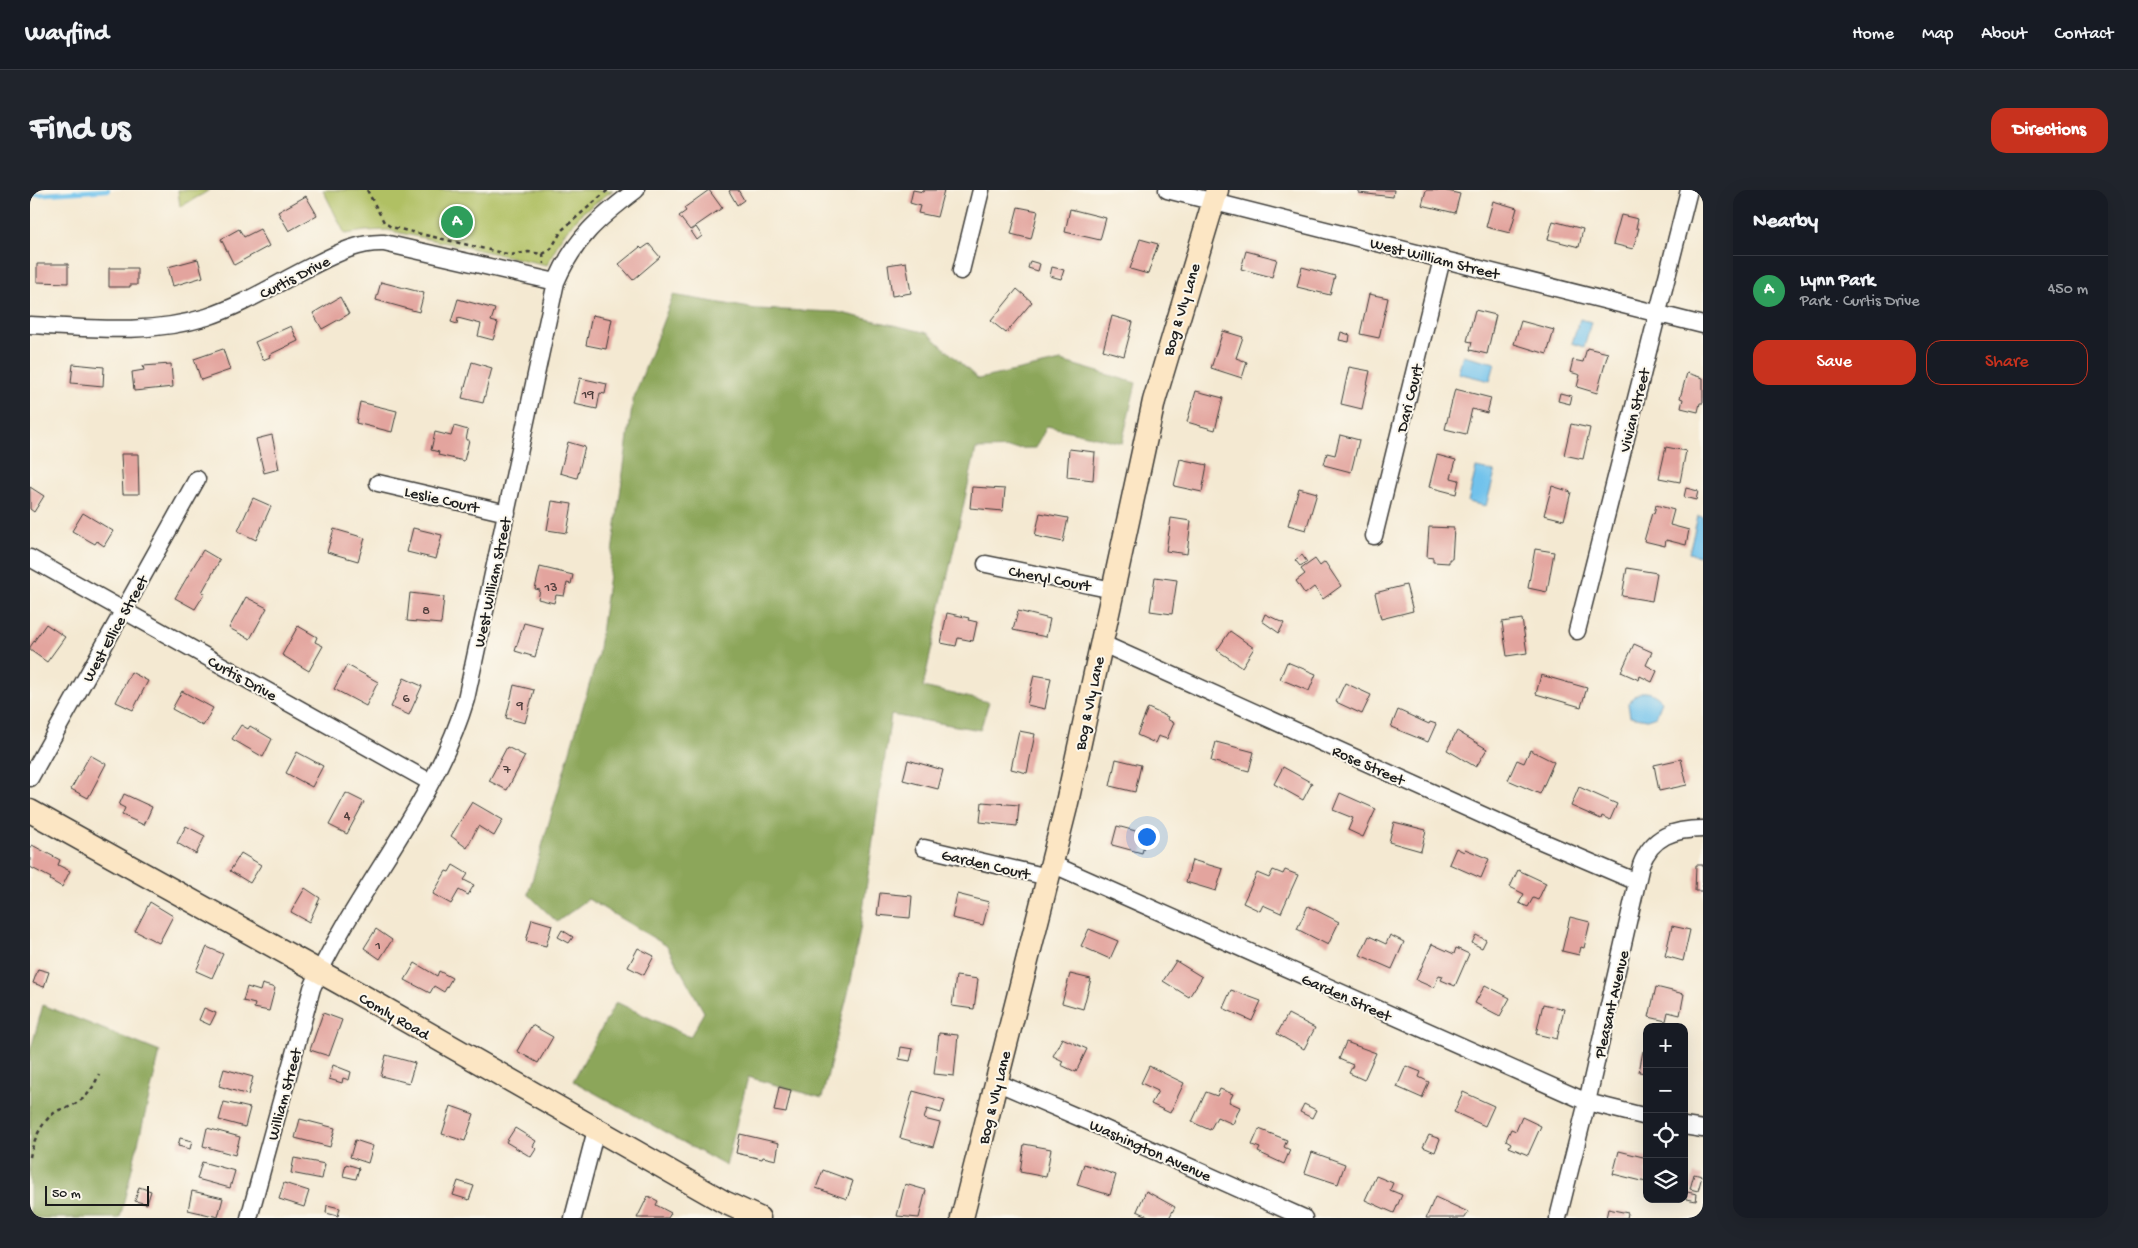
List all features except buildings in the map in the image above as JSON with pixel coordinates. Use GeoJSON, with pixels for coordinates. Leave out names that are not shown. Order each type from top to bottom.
{"type":"FeatureCollection","features":[{"type":"Feature","properties":{"kind":"street","name":"West William Street"},"geometry":{"type":"LineString","coordinates":[[319,972],[430,782],[457,727],[466,699],[556,282],[574,247],[586,232],[636,190]]}},
{"type":"Feature","properties":{"kind":"street"},"geometry":{"type":"LineString","coordinates":[[961,271],[981,190]]}},
{"type":"Feature","properties":{"kind":"street","name":"West William Street"},"geometry":{"type":"LineString","coordinates":[[1167,190],[1215,196],[1442,259],[1703,325]]}},
{"type":"Feature","properties":{"kind":"street","name":"Vivian Street"},"geometry":{"type":"LineString","coordinates":[[1577,631],[1689,190]]}},
{"type":"Feature","properties":{"kind":"street","name":"Bog & Vly Lane"},"geometry":{"type":"LineString","coordinates":[[962,1218],[1066,807],[1154,401],[1215,196]]}},
{"type":"Feature","properties":{"kind":"street","name":"Curtis Drive"},"geometry":{"type":"LineString","coordinates":[[30,324],[124,330],[181,324],[235,306],[347,248],[375,242],[556,282]]}},
{"type":"Feature","properties":{"kind":"street","name":"Dari Court"},"geometry":{"type":"LineString","coordinates":[[1374,536],[1442,259]]}},
{"type":"Feature","properties":{"kind":"street","name":"West Ellice Street"},"geometry":{"type":"LineString","coordinates":[[30,778],[197,479]]}},
{"type":"Feature","properties":{"kind":"street","name":"Leslie Court"},"geometry":{"type":"LineString","coordinates":[[378,483],[507,513]]}},
{"type":"Feature","properties":{"kind":"street","name":"Curtis Drive"},"geometry":{"type":"LineString","coordinates":[[30,558],[430,782]]}},
{"type":"Feature","properties":{"kind":"street","name":"Cheryl Court"},"geometry":{"type":"LineString","coordinates":[[986,564],[1113,590]]}},
{"type":"Feature","properties":{"kind":"street","name":"Rose Street"},"geometry":{"type":"LineString","coordinates":[[1101,643],[1520,832],[1637,882]]}},
{"type":"Feature","properties":{"kind":"street","name":"Comly Road"},"geometry":{"type":"LineString","coordinates":[[30,811],[319,972],[724,1202],[759,1218]]}},
{"type":"Feature","properties":{"kind":"street","name":"Pleasant Avenue"},"geometry":{"type":"LineString","coordinates":[[1558,1218],[1587,1102],[1637,882],[1645,856],[1656,842],[1672,832],[1703,829]]}},
{"type":"Feature","properties":{"kind":"street","name":"Garden Court"},"geometry":{"type":"LineString","coordinates":[[924,848],[1050,870]]}},
{"type":"Feature","properties":{"kind":"street","name":"Garden Street"},"geometry":{"type":"LineString","coordinates":[[1050,870],[1587,1102],[1643,1116]]}},
{"type":"Feature","properties":{"kind":"street","name":"William Street"},"geometry":{"type":"LineString","coordinates":[[249,1218],[312,988],[319,972]]}},
{"type":"Feature","properties":{"kind":"street","name":"Washington Avenue"},"geometry":{"type":"LineString","coordinates":[[996,1082],[1304,1218]]}},
{"type":"Feature","properties":{"kind":"street"},"geometry":{"type":"LineString","coordinates":[[1688,1127],[1703,1129]]}},
{"type":"Feature","properties":{"kind":"street"},"geometry":{"type":"LineString","coordinates":[[573,1218],[596,1130]]}},
{"type":"Feature","properties":{"kind":"path"},"geometry":{"type":"LineString","coordinates":[[366,190],[384,222],[391,227],[511,255],[528,252],[543,254],[551,249],[562,230],[608,190]]}},
{"type":"Feature","properties":{"kind":"path"},"geometry":{"type":"LineString","coordinates":[[543,254],[544,264]]}},
{"type":"Feature","properties":{"kind":"path"},"geometry":{"type":"LineString","coordinates":[[30,1157],[37,1134],[46,1122],[56,1112],[68,1108],[92,1090],[99,1074]]}},
{"type":"Feature","properties":{"kind":"green space"},"geometry":{"type":"Polygon","coordinates":[[[178,190],[210,190],[180,207],[178,190]]]}},
{"type":"Feature","properties":{"kind":"green space"},"geometry":{"type":"Polygon","coordinates":[[[323,190],[613,190],[582,213],[562,236],[547,265],[387,230],[345,234],[323,190]]]}},
{"type":"Feature","properties":{"kind":"green space"},"geometry":{"type":"Polygon","coordinates":[[[673,295],[756,309],[837,312],[928,333],[978,379],[1061,361],[1136,383],[1122,443],[1047,426],[1036,448],[976,449],[923,687],[989,702],[980,730],[891,715],[851,981],[822,1098],[748,1077],[726,1166],[573,1081],[616,1002],[690,1037],[704,1012],[667,946],[588,899],[557,922],[528,894],[598,655],[633,400],[673,295]]]}},
{"type":"Feature","properties":{"kind":"green space"},"geometry":{"type":"Polygon","coordinates":[[[43,1005],[160,1052],[120,1218],[30,1218],[30,1052],[43,1005]]]}},
{"type":"Feature","properties":{"kind":"water"},"geometry":{"type":"Polygon","coordinates":[[[1580,319],[1591,322],[1584,347],[1572,343],[1580,319]]]}},
{"type":"Feature","properties":{"kind":"water"},"geometry":{"type":"Polygon","coordinates":[[[1463,355],[1495,363],[1490,381],[1458,373],[1463,355]]]}},
{"type":"Feature","properties":{"kind":"water"},"geometry":{"type":"Polygon","coordinates":[[[1476,468],[1495,472],[1486,506],[1468,502],[1476,468]]]}},
{"type":"Feature","properties":{"kind":"water"},"geometry":{"type":"Polygon","coordinates":[[[1698,516],[1703,517],[1703,557],[1689,553],[1698,516]]]}},
{"type":"Feature","properties":{"kind":"water"},"geometry":{"type":"Polygon","coordinates":[[[1641,692],[1653,694],[1662,701],[1656,716],[1647,719],[1630,716],[1628,704],[1634,696],[1641,692]]]}},
{"type":"Feature","properties":{"kind":"waterway"},"geometry":{"type":"LineString","coordinates":[[30,195],[108,190]]}},
{"type":"Feature","properties":{"kind":"place","name":"Lynn Park"},"geometry":{"type":"Point","coordinates":[457,222]}}]}
